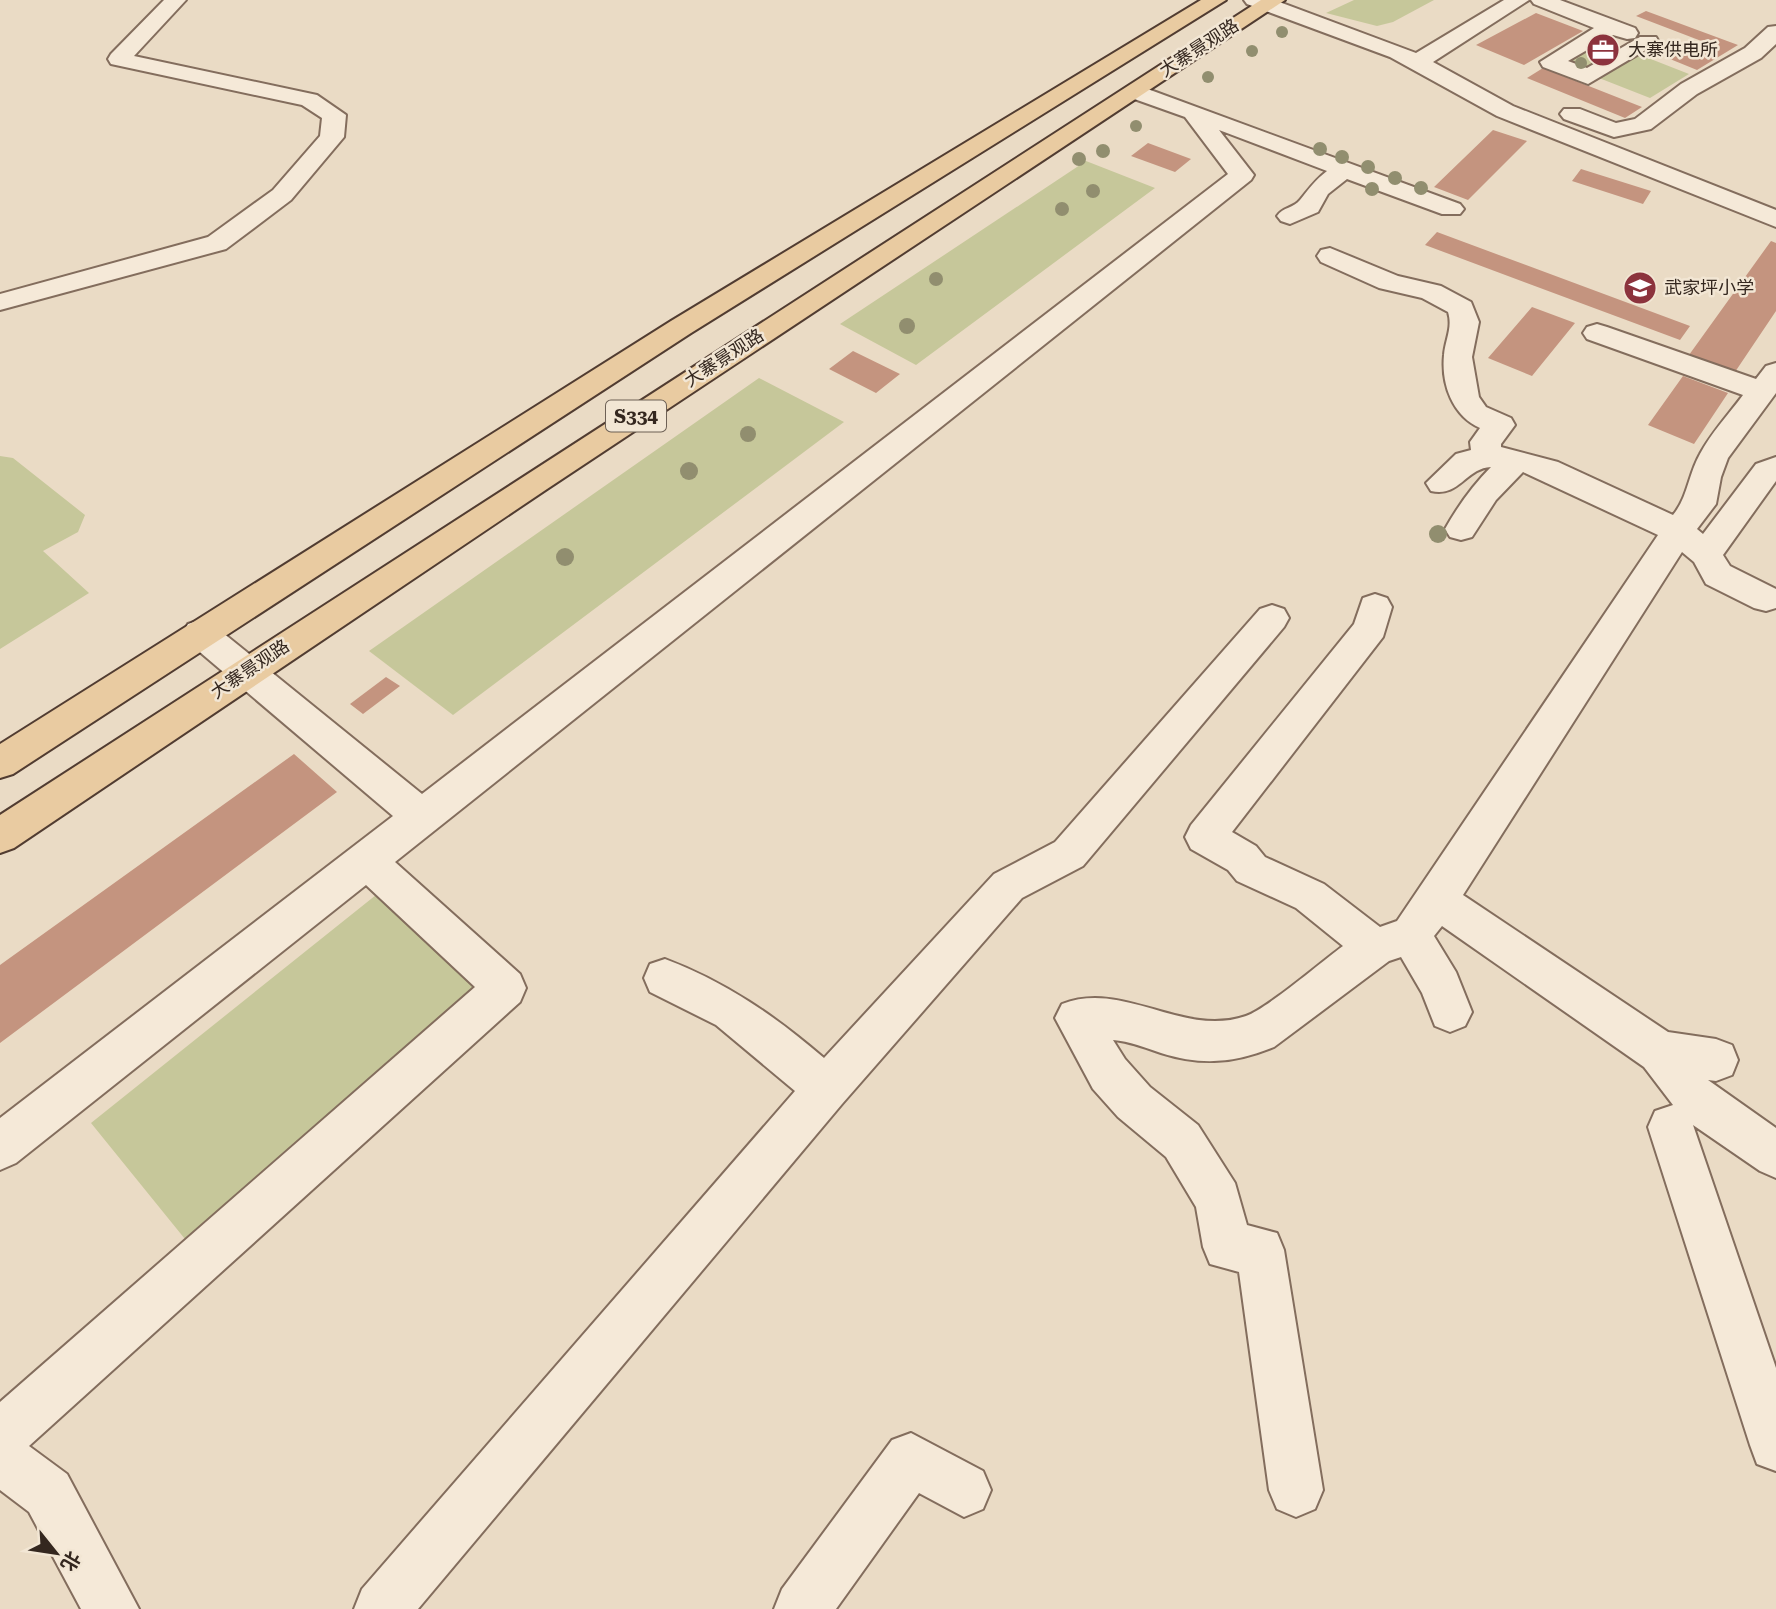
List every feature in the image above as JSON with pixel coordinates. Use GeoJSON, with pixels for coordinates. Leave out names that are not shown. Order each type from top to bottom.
{"type":"FeatureCollection","features":[{"type":"Feature","properties":{"kind":"main road","name":"大寨景观路"},"geometry":{"type":"LineString","coordinates":[[0,763],[681,327],[1216,0]]}},
{"type":"Feature","properties":{"kind":"main road","name":"大寨景观路"},"geometry":{"type":"LineString","coordinates":[[0,836],[246,671],[1133,91],[1265,1]]}},
{"type":"Feature","properties":{"kind":"street"},"geometry":{"type":"LineString","coordinates":[[0,302],[216,243],[282,195],[332,137],[334,115],[309,100],[119,59],[176,0]]}},
{"type":"Feature","properties":{"kind":"street"},"geometry":{"type":"LineString","coordinates":[[1422,59],[1519,0]]}},
{"type":"Feature","properties":{"kind":"street"},"geometry":{"type":"LineString","coordinates":[[1541,0],[1671,50]]}},
{"type":"Feature","properties":{"kind":"street"},"geometry":{"type":"LineString","coordinates":[[1265,1],[1614,130],[1776,195]]}},
{"type":"Feature","properties":{"kind":"street"},"geometry":{"type":"LineString","coordinates":[[1611,27],[1551,62],[1588,77],[1648,41]]}},
{"type":"Feature","properties":{"kind":"street"},"geometry":{"type":"LineString","coordinates":[[1614,130],[1643,124],[1689,89],[1741,60],[1776,32]]}},
{"type":"Feature","properties":{"kind":"street"},"geometry":{"type":"LineString","coordinates":[[1422,59],[1506,111],[1776,219]]}},
{"type":"Feature","properties":{"kind":"street"},"geometry":{"type":"LineString","coordinates":[[1741,60],[1765,67]]}},
{"type":"Feature","properties":{"kind":"street"},"geometry":{"type":"LineString","coordinates":[[1133,91],[1451,209]]}},
{"type":"Feature","properties":{"kind":"street"},"geometry":{"type":"LineString","coordinates":[[0,1147],[1242,175],[1193,112]]}},
{"type":"Feature","properties":{"kind":"street"},"geometry":{"type":"LineString","coordinates":[[1290,216],[1309,208],[1318,190],[1344,169]]}},
{"type":"Feature","properties":{"kind":"street"},"geometry":{"type":"LineString","coordinates":[[1330,256],[1389,282],[1432,292],[1461,308],[1465,322],[1458,358],[1464,397],[1475,414],[1500,425],[1485,442],[1502,457]]}},
{"type":"Feature","properties":{"kind":"street"},"geometry":{"type":"LineString","coordinates":[[1597,333],[1768,382],[1714,456],[1705,477],[1692,543]]}},
{"type":"Feature","properties":{"kind":"street"},"geometry":{"type":"LineString","coordinates":[[1461,529],[1485,492],[1502,457]]}},
{"type":"Feature","properties":{"kind":"street"},"geometry":{"type":"LineString","coordinates":[[1441,483],[1466,461],[1502,457],[1547,469],[1692,543],[1718,575],[1766,599]]}},
{"type":"Feature","properties":{"kind":"street"},"geometry":{"type":"LineString","coordinates":[[1296,1490],[1260,1250],[1227,1247],[1218,1200],[1182,1141],[1134,1102],[1109,1074],[1077,1018],[1120,1020],[1184,1040],[1217,1043],[1259,1033],[1393,941],[1437,900],[1692,543],[1767,471],[1776,467]]}},
{"type":"Feature","properties":{"kind":"street"},"geometry":{"type":"LineString","coordinates":[[1375,607],[1371,628],[1205,837],[1242,858],[1251,869],[1310,896],[1393,941],[1441,986],[1450,1012]]}},
{"type":"Feature","properties":{"kind":"street"},"geometry":{"type":"LineString","coordinates":[[382,1609],[826,1089],[1008,886],[1069,854],[1272,618]]}},
{"type":"Feature","properties":{"kind":"street"},"geometry":{"type":"LineString","coordinates":[[200,633],[422,817]]}},
{"type":"Feature","properties":{"kind":"street"},"geometry":{"type":"LineString","coordinates":[[0,1437],[505,988],[366,860]]}},
{"type":"Feature","properties":{"kind":"street"},"geometry":{"type":"LineString","coordinates":[[1437,900],[1660,1052],[1698,1101],[1776,1154]]}},
{"type":"Feature","properties":{"kind":"street"},"geometry":{"type":"LineString","coordinates":[[665,978],[726,1006],[756,1027],[826,1089]]}},
{"type":"Feature","properties":{"kind":"street"},"geometry":{"type":"LineString","coordinates":[[1660,1052],[1716,1060]]}},
{"type":"Feature","properties":{"kind":"street"},"geometry":{"type":"LineString","coordinates":[[1671,1127],[1776,1445]]}},
{"type":"Feature","properties":{"kind":"street"},"geometry":{"type":"LineString","coordinates":[[0,1458],[48,1493],[111,1609]]}},
{"type":"Feature","properties":{"kind":"street"},"geometry":{"type":"LineString","coordinates":[[802,1609],[911,1459],[964,1490]]}},
{"type":"Feature","properties":{"kind":"green space"},"geometry":{"type":"Polygon","coordinates":[[[1354,0],[1434,0],[1393,22],[1377,26],[1326,13],[1354,0]]]}},
{"type":"Feature","properties":{"kind":"green space"},"geometry":{"type":"Polygon","coordinates":[[[1601,41],[1616,43],[1622,49],[1586,69],[1570,67],[1567,58],[1601,41]]]}},
{"type":"Feature","properties":{"kind":"green space"},"geometry":{"type":"Polygon","coordinates":[[[1638,54],[1689,74],[1650,98],[1599,78],[1638,54]]]}},
{"type":"Feature","properties":{"kind":"green space"},"geometry":{"type":"Polygon","coordinates":[[[1086,161],[1155,188],[916,365],[840,324],[1086,161]]]}},
{"type":"Feature","properties":{"kind":"green space"},"geometry":{"type":"Polygon","coordinates":[[[759,378],[844,422],[453,715],[369,651],[759,378]]]}},
{"type":"Feature","properties":{"kind":"green space"},"geometry":{"type":"Polygon","coordinates":[[[0,456],[13,458],[85,515],[78,532],[43,551],[89,593],[0,649],[0,456]]]}},
{"type":"Feature","properties":{"kind":"green space"},"geometry":{"type":"Polygon","coordinates":[[[376,895],[477,990],[189,1244],[91,1123],[376,895]]]}},
{"type":"Feature","properties":{"kind":"building"},"geometry":{"type":"Polygon","coordinates":[[[1646,11],[1738,45],[1697,70],[1670,59],[1704,42],[1636,16],[1646,11]]]}},
{"type":"Feature","properties":{"kind":"building"},"geometry":{"type":"Polygon","coordinates":[[[1536,13],[1583,31],[1524,65],[1476,45],[1536,13]]]}},
{"type":"Feature","properties":{"kind":"building"},"geometry":{"type":"Polygon","coordinates":[[[1543,68],[1642,107],[1625,118],[1527,78],[1543,68]]]}},
{"type":"Feature","properties":{"kind":"building"},"geometry":{"type":"Polygon","coordinates":[[[1493,130],[1527,141],[1468,200],[1434,187],[1493,130]]]}},
{"type":"Feature","properties":{"kind":"building"},"geometry":{"type":"Polygon","coordinates":[[[1148,143],[1191,159],[1175,172],[1131,156],[1148,143]]]}},
{"type":"Feature","properties":{"kind":"building"},"geometry":{"type":"Polygon","coordinates":[[[1581,169],[1651,191],[1643,204],[1572,181],[1581,169]]]}},
{"type":"Feature","properties":{"kind":"building"},"geometry":{"type":"Polygon","coordinates":[[[1437,232],[1690,326],[1680,340],[1425,245],[1437,232]]]}},
{"type":"Feature","properties":{"kind":"building"},"geometry":{"type":"Polygon","coordinates":[[[1771,241],[1776,243],[1776,311],[1735,372],[1689,355],[1771,241]]]}},
{"type":"Feature","properties":{"kind":"building"},"geometry":{"type":"Polygon","coordinates":[[[1532,307],[1575,323],[1532,376],[1488,358],[1532,307]]]}},
{"type":"Feature","properties":{"kind":"building"},"geometry":{"type":"Polygon","coordinates":[[[853,351],[900,374],[876,393],[829,369],[853,351]]]}},
{"type":"Feature","properties":{"kind":"building"},"geometry":{"type":"Polygon","coordinates":[[[1683,376],[1728,393],[1694,444],[1648,425],[1683,376]]]}},
{"type":"Feature","properties":{"kind":"building"},"geometry":{"type":"Polygon","coordinates":[[[386,677],[400,686],[363,714],[350,704],[386,677]]]}},
{"type":"Feature","properties":{"kind":"building"},"geometry":{"type":"Polygon","coordinates":[[[294,754],[337,792],[0,1043],[0,965],[294,754]]]}},
{"type":"Feature","properties":{"kind":"place","name":"大寨供电所"},"geometry":{"type":"Point","coordinates":[1603,50]}},
{"type":"Feature","properties":{"kind":"place","name":"武家坪小学"},"geometry":{"type":"Point","coordinates":[1640,288]}}]}
